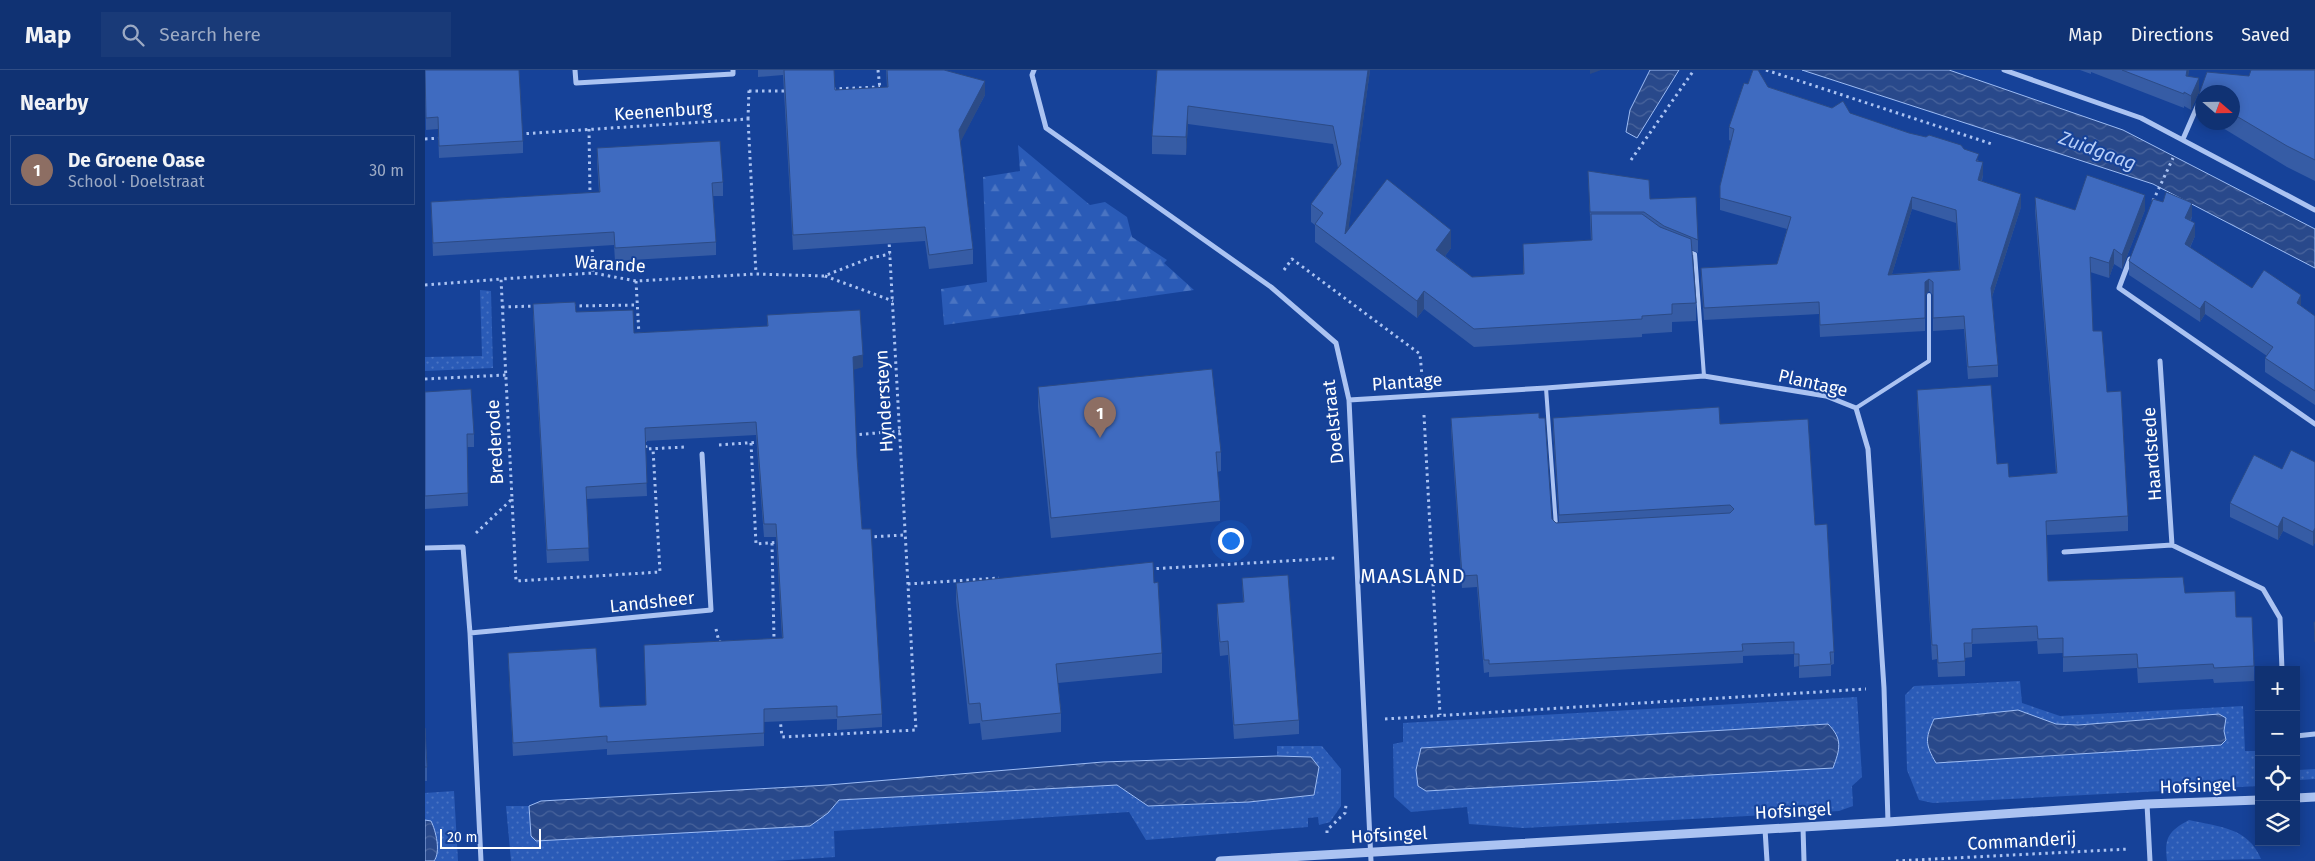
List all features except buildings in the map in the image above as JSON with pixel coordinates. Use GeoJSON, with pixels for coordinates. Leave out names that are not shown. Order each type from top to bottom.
{"type":"FeatureCollection","features":[{"type":"Feature","properties":{"kind":"street"},"geometry":{"type":"LineString","coordinates":[[575,70],[576,83],[733,72]]}},
{"type":"Feature","properties":{"kind":"street","name":"Doelstraat"},"geometry":{"type":"LineString","coordinates":[[1034,70],[1032,76],[1046,128],[1271,287],[1336,343],[1349,400],[1371,857]]}},
{"type":"Feature","properties":{"kind":"street"},"geometry":{"type":"LineString","coordinates":[[2004,70],[2141,118],[2315,210]]}},
{"type":"Feature","properties":{"kind":"street"},"geometry":{"type":"LineString","coordinates":[[2183,139],[2195,112]]}},
{"type":"Feature","properties":{"kind":"street"},"geometry":{"type":"LineString","coordinates":[[2133,253],[2119,288],[2315,424]]}},
{"type":"Feature","properties":{"kind":"street","name":"Haardstede"},"geometry":{"type":"LineString","coordinates":[[2160,361],[2172,545]]}},
{"type":"Feature","properties":{"kind":"street","name":"Plantage"},"geometry":{"type":"LineString","coordinates":[[1349,400],[1704,376],[1826,396],[1856,408],[1868,449],[1883,688],[1888,822]]}},
{"type":"Feature","properties":{"kind":"street","name":"Landsheer"},"geometry":{"type":"LineString","coordinates":[[470,633],[711,610],[702,454]]}},
{"type":"Feature","properties":{"kind":"street"},"geometry":{"type":"LineString","coordinates":[[2064,552],[2172,545],[2263,589],[2280,618],[2282,666]]}},
{"type":"Feature","properties":{"kind":"street"},"geometry":{"type":"LineString","coordinates":[[425,548],[463,546],[470,633],[481,861]]}},
{"type":"Feature","properties":{"kind":"street"},"geometry":{"type":"LineString","coordinates":[[2300,736],[2315,734]]}},
{"type":"Feature","properties":{"kind":"street"},"geometry":{"type":"LineString","coordinates":[[2300,798],[2315,796]]}},
{"type":"Feature","properties":{"kind":"street","name":"Hofsingel"},"geometry":{"type":"LineString","coordinates":[[1220,861],[1329,855],[1371,857],[1765,828],[1888,822],[2147,804],[2255,800]]}},
{"type":"Feature","properties":{"kind":"street"},"geometry":{"type":"LineString","coordinates":[[2147,804],[2150,861]]}},
{"type":"Feature","properties":{"kind":"street"},"geometry":{"type":"LineString","coordinates":[[1803,827],[1804,861]]}},
{"type":"Feature","properties":{"kind":"street"},"geometry":{"type":"LineString","coordinates":[[1765,828],[1767,861]]}},
{"type":"Feature","properties":{"kind":"lane"},"geometry":{"type":"LineString","coordinates":[[1687,251],[1695,254],[1704,376]]}},
{"type":"Feature","properties":{"kind":"lane"},"geometry":{"type":"LineString","coordinates":[[1856,408],[1929,361],[1929,295]]}},
{"type":"Feature","properties":{"kind":"lane"},"geometry":{"type":"LineString","coordinates":[[1546,388],[1556,531]]}},
{"type":"Feature","properties":{"kind":"path"},"geometry":{"type":"LineString","coordinates":[[879,70],[880,97]]}},
{"type":"Feature","properties":{"kind":"path"},"geometry":{"type":"LineString","coordinates":[[1631,160],[1694,70]]}},
{"type":"Feature","properties":{"kind":"path"},"geometry":{"type":"LineString","coordinates":[[1766,70],[1991,144]]}},
{"type":"Feature","properties":{"kind":"path"},"geometry":{"type":"LineString","coordinates":[[733,72],[749,78],[748,119],[755,274]]}},
{"type":"Feature","properties":{"kind":"path"},"geometry":{"type":"LineString","coordinates":[[832,89],[880,87]]}},
{"type":"Feature","properties":{"kind":"path"},"geometry":{"type":"LineString","coordinates":[[749,91],[795,90]]}},
{"type":"Feature","properties":{"kind":"path","name":"Keenenburg"},"geometry":{"type":"LineString","coordinates":[[512,134],[748,119]]}},
{"type":"Feature","properties":{"kind":"path"},"geometry":{"type":"LineString","coordinates":[[589,129],[591,200]]}},
{"type":"Feature","properties":{"kind":"path"},"geometry":{"type":"LineString","coordinates":[[425,139],[444,138]]}},
{"type":"Feature","properties":{"kind":"path"},"geometry":{"type":"LineString","coordinates":[[2153,201],[2175,154]]}},
{"type":"Feature","properties":{"kind":"path","name":"Hyndersteyn"},"geometry":{"type":"LineString","coordinates":[[780,717],[782,737],[916,730],[889,234]]}},
{"type":"Feature","properties":{"kind":"path"},"geometry":{"type":"LineString","coordinates":[[592,236],[593,273]]}},
{"type":"Feature","properties":{"kind":"path","name":"Warande"},"geometry":{"type":"LineString","coordinates":[[425,285],[593,273],[636,281],[755,274],[824,276],[870,258],[890,254]]}},
{"type":"Feature","properties":{"kind":"path"},"geometry":{"type":"LineString","coordinates":[[1271,287],[1292,259],[1421,354],[1440,715]]}},
{"type":"Feature","properties":{"kind":"path"},"geometry":{"type":"LineString","coordinates":[[824,276],[893,301]]}},
{"type":"Feature","properties":{"kind":"path"},"geometry":{"type":"LineString","coordinates":[[425,379],[506,375],[501,279]]}},
{"type":"Feature","properties":{"kind":"path"},"geometry":{"type":"LineString","coordinates":[[636,281],[639,343]]}},
{"type":"Feature","properties":{"kind":"path"},"geometry":{"type":"LineString","coordinates":[[570,306],[638,305]]}},
{"type":"Feature","properties":{"kind":"path"},"geometry":{"type":"LineString","coordinates":[[502,307],[541,306]]}},
{"type":"Feature","properties":{"kind":"path","name":"Brederode"},"geometry":{"type":"LineString","coordinates":[[463,546],[512,499],[506,375]]}},
{"type":"Feature","properties":{"kind":"path"},"geometry":{"type":"LineString","coordinates":[[644,429],[646,449],[692,446]]}},
{"type":"Feature","properties":{"kind":"path"},"geometry":{"type":"LineString","coordinates":[[850,435],[900,431]]}},
{"type":"Feature","properties":{"kind":"path"},"geometry":{"type":"LineString","coordinates":[[711,445],[761,442]]}},
{"type":"Feature","properties":{"kind":"path"},"geometry":{"type":"LineString","coordinates":[[751,443],[756,544],[781,542]]}},
{"type":"Feature","properties":{"kind":"path"},"geometry":{"type":"LineString","coordinates":[[512,499],[516,581],[660,572],[653,449]]}},
{"type":"Feature","properties":{"kind":"path"},"geometry":{"type":"LineString","coordinates":[[867,537],[904,534]]}},
{"type":"Feature","properties":{"kind":"path"},"geometry":{"type":"LineString","coordinates":[[772,542],[775,649]]}},
{"type":"Feature","properties":{"kind":"path"},"geometry":{"type":"LineString","coordinates":[[1147,570],[1356,557]]}},
{"type":"Feature","properties":{"kind":"path"},"geometry":{"type":"LineString","coordinates":[[907,584],[1007,578]]}},
{"type":"Feature","properties":{"kind":"path"},"geometry":{"type":"LineString","coordinates":[[711,610],[719,642],[728,641]]}},
{"type":"Feature","properties":{"kind":"path"},"geometry":{"type":"LineString","coordinates":[[765,640],[774,639]]}},
{"type":"Feature","properties":{"kind":"path"},"geometry":{"type":"LineString","coordinates":[[1385,729],[1385,719],[1883,688]]}},
{"type":"Feature","properties":{"kind":"path","name":"Hofsingel"},"geometry":{"type":"LineString","coordinates":[[1329,855],[1327,830],[1345,813],[1347,789],[1367,788]]}},
{"type":"Feature","properties":{"kind":"path","name":"Commanderij"},"geometry":{"type":"LineString","coordinates":[[1895,861],[2149,848]]}},
{"type":"Feature","properties":{"kind":"green space"},"geometry":{"type":"Polygon","coordinates":[[[1018,145],[1090,205],[1105,202],[1127,217],[1132,237],[1167,260],[1164,263],[1194,290],[944,325],[941,289],[987,282],[983,177],[1020,171],[1018,145]]]}},
{"type":"Feature","properties":{"kind":"green space"},"geometry":{"type":"Polygon","coordinates":[[[480,290],[491,291],[493,368],[425,371],[425,357],[482,356],[480,290]]]}},
{"type":"Feature","properties":{"kind":"green space"},"geometry":{"type":"Polygon","coordinates":[[[2020,681],[2022,703],[2060,716],[2243,706],[2245,751],[2255,751],[2255,786],[1933,803],[1919,800],[1907,770],[1905,695],[1914,686],[2020,681]],[[2018,710],[1927,737],[2226,740],[2224,731],[2226,719],[2078,725],[2056,724],[2018,710]]]}},
{"type":"Feature","properties":{"kind":"green space"},"geometry":{"type":"Polygon","coordinates":[[[1857,697],[1862,777],[1852,786],[1853,806],[1839,811],[1523,828],[1469,824],[1467,807],[1411,812],[1394,797],[1393,744],[1403,742],[1403,723],[1857,697]],[[1827,724],[1692,733],[1418,786],[1827,724]]]}},
{"type":"Feature","properties":{"kind":"green space"},"geometry":{"type":"Polygon","coordinates":[[[1277,746],[1322,746],[1341,769],[1341,806],[1330,822],[1319,825],[1318,817],[1308,818],[1308,827],[1146,840],[1129,812],[834,831],[835,857],[773,861],[511,861],[506,806],[529,806],[531,836],[828,813],[839,800],[1117,785],[1148,806],[1249,802],[1314,795],[1319,767],[1311,757],[1277,756],[1277,746]]]}},
{"type":"Feature","properties":{"kind":"green space"},"geometry":{"type":"Polygon","coordinates":[[[2315,769],[2315,779],[2300,780],[2300,770],[2315,769]]]}},
{"type":"Feature","properties":{"kind":"green space"},"geometry":{"type":"Polygon","coordinates":[[[454,791],[458,861],[434,861],[436,859],[425,820],[425,793],[454,791]]]}},
{"type":"Feature","properties":{"kind":"green space"},"geometry":{"type":"Polygon","coordinates":[[[2189,820],[2222,827],[2240,834],[2255,848],[2261,859],[2167,861],[2166,846],[2169,836],[2172,831],[2189,820]]]}},
{"type":"Feature","properties":{"kind":"water"},"geometry":{"type":"Polygon","coordinates":[[[1650,70],[1679,70],[1637,138],[1626,132],[1630,110],[1650,70]]]}},
{"type":"Feature","properties":{"kind":"water","name":"Zuidgaag"},"geometry":{"type":"Polygon","coordinates":[[[1802,70],[1949,70],[2123,130],[2315,229],[2315,268],[2153,184],[1802,70]]]}},
{"type":"Feature","properties":{"kind":"water"},"geometry":{"type":"Polygon","coordinates":[[[2018,710],[2056,724],[2078,725],[2219,714],[2226,718],[2224,731],[2226,740],[2221,745],[1936,763],[1927,741],[1934,719],[2018,710]]]}},
{"type":"Feature","properties":{"kind":"water"},"geometry":{"type":"Polygon","coordinates":[[[1828,724],[1833,729],[1839,744],[1833,768],[1426,791],[1418,786],[1416,770],[1421,748],[1828,724]]]}},
{"type":"Feature","properties":{"kind":"water"},"geometry":{"type":"Polygon","coordinates":[[[1277,756],[1311,757],[1319,767],[1314,795],[1249,802],[1148,806],[1117,785],[839,800],[828,813],[810,826],[536,841],[531,836],[529,806],[541,801],[828,785],[1103,762],[1277,756]]]}},
{"type":"Feature","properties":{"kind":"water"},"geometry":{"type":"Polygon","coordinates":[[[425,820],[431,821],[435,830],[437,852],[434,861],[425,861],[425,820]]]}},
{"type":"Feature","properties":{"kind":"place","name":"De Groene Oase"},"geometry":{"type":"Point","coordinates":[1100,438]}},
{"type":"Feature","properties":{"kind":"district","name":"MAASLAND"},"geometry":{"type":"Point","coordinates":[1413,576]}}]}
